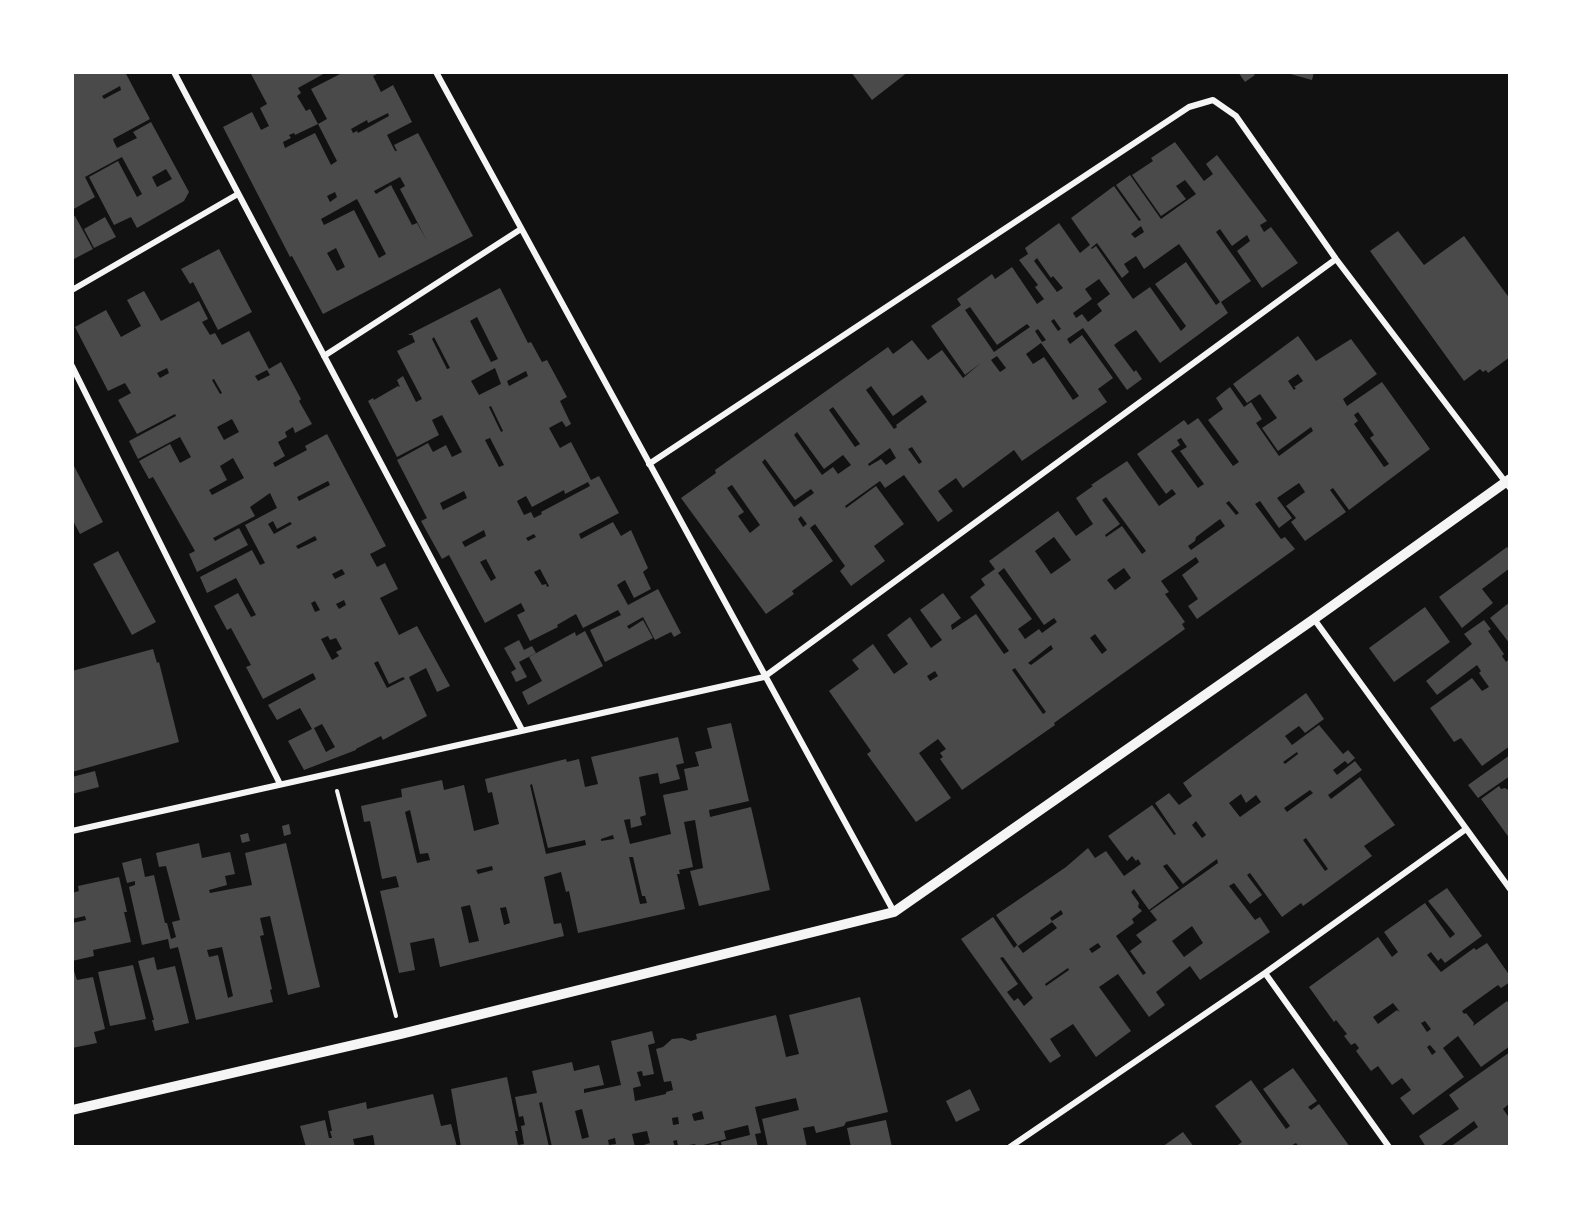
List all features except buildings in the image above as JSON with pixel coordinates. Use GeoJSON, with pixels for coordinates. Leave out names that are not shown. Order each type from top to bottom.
{"type":"FeatureCollection","features":[{"type":"Feature","properties":{"kind":"street"},"geometry":{"type":"LineString","coordinates":[[174,72],[522,730]]}},
{"type":"Feature","properties":{"kind":"street"},"geometry":{"type":"LineString","coordinates":[[436,72],[894,912]]}},
{"type":"Feature","properties":{"kind":"street"},"geometry":{"type":"LineString","coordinates":[[72,1110],[401,1034],[894,912],[1509,483],[1336,259],[1236,116],[1213,99],[1189,107],[649,464]]}},
{"type":"Feature","properties":{"kind":"street"},"geometry":{"type":"LineString","coordinates":[[72,290],[238,194]]}},
{"type":"Feature","properties":{"kind":"street"},"geometry":{"type":"LineString","coordinates":[[324,356],[521,229]]}},
{"type":"Feature","properties":{"kind":"street"},"geometry":{"type":"LineString","coordinates":[[72,831],[764,677],[1336,259]]}},
{"type":"Feature","properties":{"kind":"street"},"geometry":{"type":"LineString","coordinates":[[72,366],[280,784]]}},
{"type":"Feature","properties":{"kind":"street"},"geometry":{"type":"LineString","coordinates":[[1314,620],[1510,889]]}},
{"type":"Feature","properties":{"kind":"street"},"geometry":{"type":"LineString","coordinates":[[1014,1146],[1265,973],[1467,829]]}},
{"type":"Feature","properties":{"kind":"street"},"geometry":{"type":"LineString","coordinates":[[1265,973],[1389,1147]]}},
{"type":"Feature","properties":{"kind":"path"},"geometry":{"type":"LineString","coordinates":[[333,772],[401,1034]]}}]}
